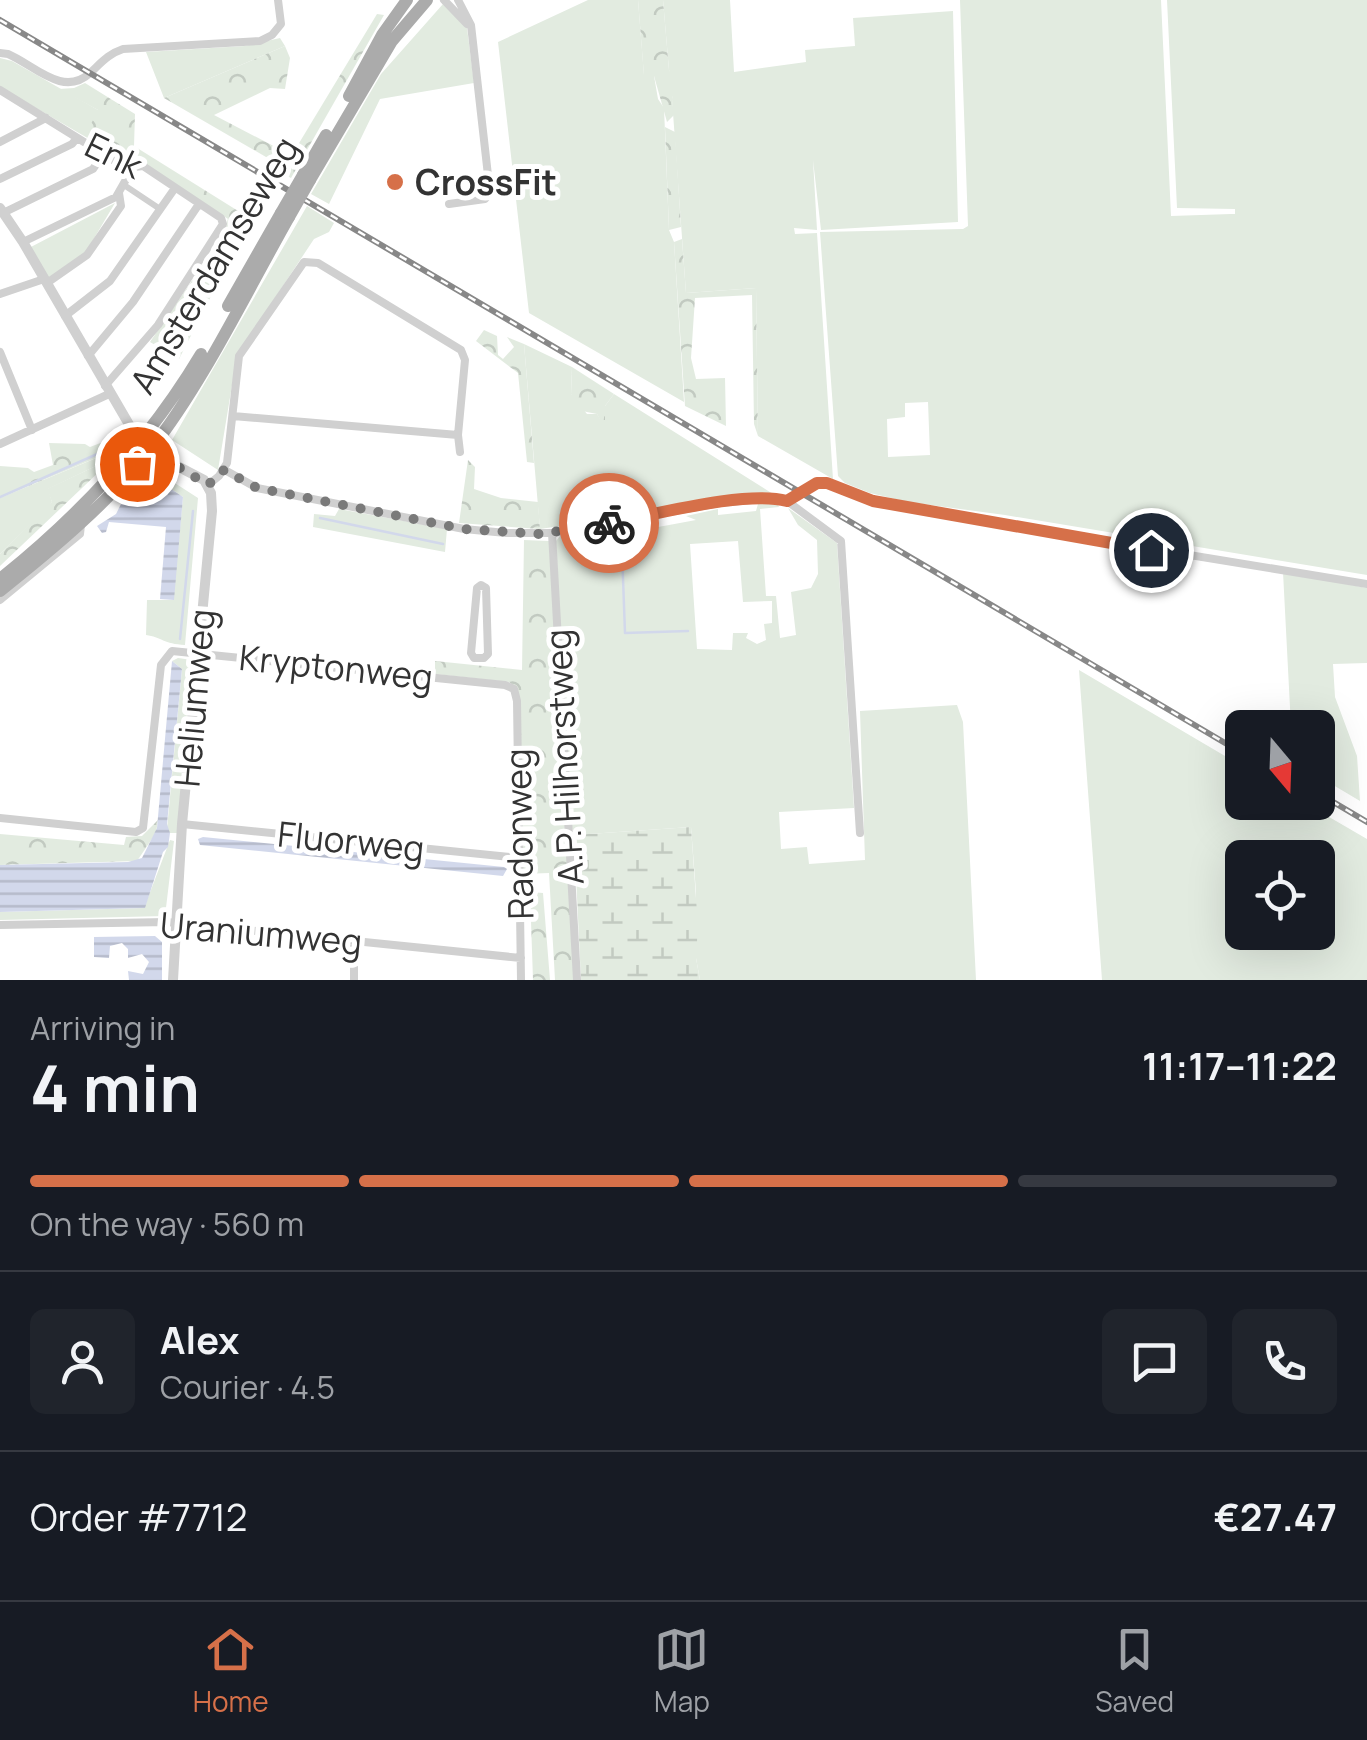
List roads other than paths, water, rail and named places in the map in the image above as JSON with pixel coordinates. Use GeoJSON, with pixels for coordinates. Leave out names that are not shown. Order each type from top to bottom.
{"type":"FeatureCollection","features":[{"type":"Feature","properties":{"kind":"main road","name":"Amsterdamseweg"},"geometry":{"type":"LineString","coordinates":[[307,177],[382,34],[407,0]]}},
{"type":"Feature","properties":{"kind":"main road","name":"Amsterdamseweg"},"geometry":{"type":"LineString","coordinates":[[0,591],[82,520],[145,445],[392,41],[427,0]]}},
{"type":"Feature","properties":{"kind":"main road","name":"Amsterdamseweg"},"geometry":{"type":"LineString","coordinates":[[0,579],[145,445]]}},
{"type":"Feature","properties":{"kind":"street"},"geometry":{"type":"LineString","coordinates":[[0,53],[69,84],[83,79],[108,56],[123,49],[260,41],[281,24],[278,0]]}},
{"type":"Feature","properties":{"kind":"street"},"geometry":{"type":"LineString","coordinates":[[444,0],[466,19],[471,32]]}},
{"type":"Feature","properties":{"kind":"street"},"geometry":{"type":"LineString","coordinates":[[449,204],[485,199],[490,194],[469,18],[458,0]]}},
{"type":"Feature","properties":{"kind":"street","name":"Enk"},"geometry":{"type":"LineString","coordinates":[[0,90],[103,154],[132,169],[142,166],[221,218],[224,224],[158,324],[107,390]]}},
{"type":"Feature","properties":{"kind":"street"},"geometry":{"type":"LineString","coordinates":[[0,104],[12,98]]}},
{"type":"Feature","properties":{"kind":"street"},"geometry":{"type":"LineString","coordinates":[[0,142],[46,118]]}},
{"type":"Feature","properties":{"kind":"street"},"geometry":{"type":"LineString","coordinates":[[0,179],[77,138]]}},
{"type":"Feature","properties":{"kind":"street"},"geometry":{"type":"LineString","coordinates":[[103,154],[93,169],[2,210],[107,390],[145,445],[208,485],[224,470],[239,356],[304,262],[318,263],[461,350],[465,360],[460,452]]}},
{"type":"Feature","properties":{"kind":"street"},"geometry":{"type":"LineString","coordinates":[[0,294],[45,281],[87,255],[121,206],[122,189],[132,169]]}},
{"type":"Feature","properties":{"kind":"street"},"geometry":{"type":"LineString","coordinates":[[66,316],[110,281],[175,188]]}},
{"type":"Feature","properties":{"kind":"street"},"geometry":{"type":"LineString","coordinates":[[122,189],[160,210]]}},
{"type":"Feature","properties":{"kind":"street"},"geometry":{"type":"LineString","coordinates":[[24,242],[122,189]]}},
{"type":"Feature","properties":{"kind":"street"},"geometry":{"type":"LineString","coordinates":[[88,356],[133,302],[199,204]]}},
{"type":"Feature","properties":{"kind":"street"},"geometry":{"type":"LineString","coordinates":[[0,352],[32,430]]}},
{"type":"Feature","properties":{"kind":"street"},"geometry":{"type":"LineString","coordinates":[[0,444],[107,390]]}},
{"type":"Feature","properties":{"kind":"street"},"geometry":{"type":"LineString","coordinates":[[233,416],[458,434]]}},
{"type":"Feature","properties":{"kind":"street"},"geometry":{"type":"LineString","coordinates":[[224,470],[257,488],[464,529],[552,533],[720,503],[771,498],[787,501],[841,541],[860,834]]}},
{"type":"Feature","properties":{"kind":"street"},"geometry":{"type":"LineString","coordinates":[[787,501],[817,483],[827,483],[873,501],[1367,584]]}},
{"type":"Feature","properties":{"kind":"street","name":"Heliumweg"},"geometry":{"type":"LineString","coordinates":[[172,980],[182,824],[212,511],[208,485]]}},
{"type":"Feature","properties":{"kind":"street","name":"Amsterdamseweg"},"geometry":{"type":"LineString","coordinates":[[0,600],[80,534],[82,520]]}},
{"type":"Feature","properties":{"kind":"street","name":"A.P. Hilhorstweg"},"geometry":{"type":"LineString","coordinates":[[552,533],[577,980]]}},
{"type":"Feature","properties":{"kind":"street","name":"Kryptonweg"},"geometry":{"type":"LineString","coordinates":[[483,585],[486,588],[487,625],[488,654],[477,658],[471,653],[478,588],[483,585]]}},
{"type":"Feature","properties":{"kind":"street","name":"Kryptonweg"},"geometry":{"type":"LineString","coordinates":[[474,625],[487,625]]}},
{"type":"Feature","properties":{"kind":"street"},"geometry":{"type":"LineString","coordinates":[[0,818],[136,832],[143,828],[161,665],[172,652],[197,652]]}},
{"type":"Feature","properties":{"kind":"street","name":"Kryptonweg"},"geometry":{"type":"LineString","coordinates":[[197,652],[505,684],[514,689]]}},
{"type":"Feature","properties":{"kind":"street","name":"Kryptonweg"},"geometry":{"type":"LineString","coordinates":[[475,682],[477,658]]}},
{"type":"Feature","properties":{"kind":"street","name":"Radonweg"},"geometry":{"type":"LineString","coordinates":[[514,689],[518,701],[521,980]]}},
{"type":"Feature","properties":{"kind":"street","name":"Fluorweg"},"geometry":{"type":"LineString","coordinates":[[182,824],[519,858]]}},
{"type":"Feature","properties":{"kind":"street","name":"Uraniumweg"},"geometry":{"type":"LineString","coordinates":[[0,925],[175,923],[521,958]]}},
{"type":"Feature","properties":{"kind":"street"},"geometry":{"type":"LineString","coordinates":[[354,941],[354,980]]}},
{"type":"Feature","properties":{"kind":"water"},"geometry":{"type":"Polygon","coordinates":[[[149,474],[183,497],[174,600],[160,599],[166,527],[109,522],[102,533],[97,526],[116,514],[122,502],[149,474]]]}},
{"type":"Feature","properties":{"kind":"water"},"geometry":{"type":"Polygon","coordinates":[[[172,661],[182,669],[167,824],[170,833],[145,908],[0,912],[0,865],[128,862],[142,858],[157,828],[172,661]]]}},
{"type":"Feature","properties":{"kind":"water"},"geometry":{"type":"Polygon","coordinates":[[[198,839],[507,869],[503,876],[200,845],[198,839]]]}},
{"type":"Feature","properties":{"kind":"water"},"geometry":{"type":"Polygon","coordinates":[[[155,936],[162,942],[162,980],[129,980],[128,971],[143,974],[149,962],[142,954],[128,958],[128,949],[122,943],[110,946],[109,958],[94,957],[94,937],[155,936]]]}},
{"type":"Feature","properties":{"kind":"waterway"},"geometry":{"type":"LineString","coordinates":[[0,497],[113,447]]}},
{"type":"Feature","properties":{"kind":"waterway"},"geometry":{"type":"LineString","coordinates":[[180,639],[193,511]]}},
{"type":"Feature","properties":{"kind":"waterway"},"geometry":{"type":"LineString","coordinates":[[320,518],[443,544]]}},
{"type":"Feature","properties":{"kind":"waterway"},"geometry":{"type":"LineString","coordinates":[[622,551],[625,633],[688,631]]}},
{"type":"Feature","properties":{"kind":"railway"},"geometry":{"type":"LineString","coordinates":[[0,20],[1225,743]]}},
{"type":"Feature","properties":{"kind":"railway"},"geometry":{"type":"LineString","coordinates":[[1335,803],[1367,822]]}},
{"type":"Feature","properties":{"kind":"place","name":"CrossFit"},"geometry":{"type":"Point","coordinates":[395,182]}}]}
